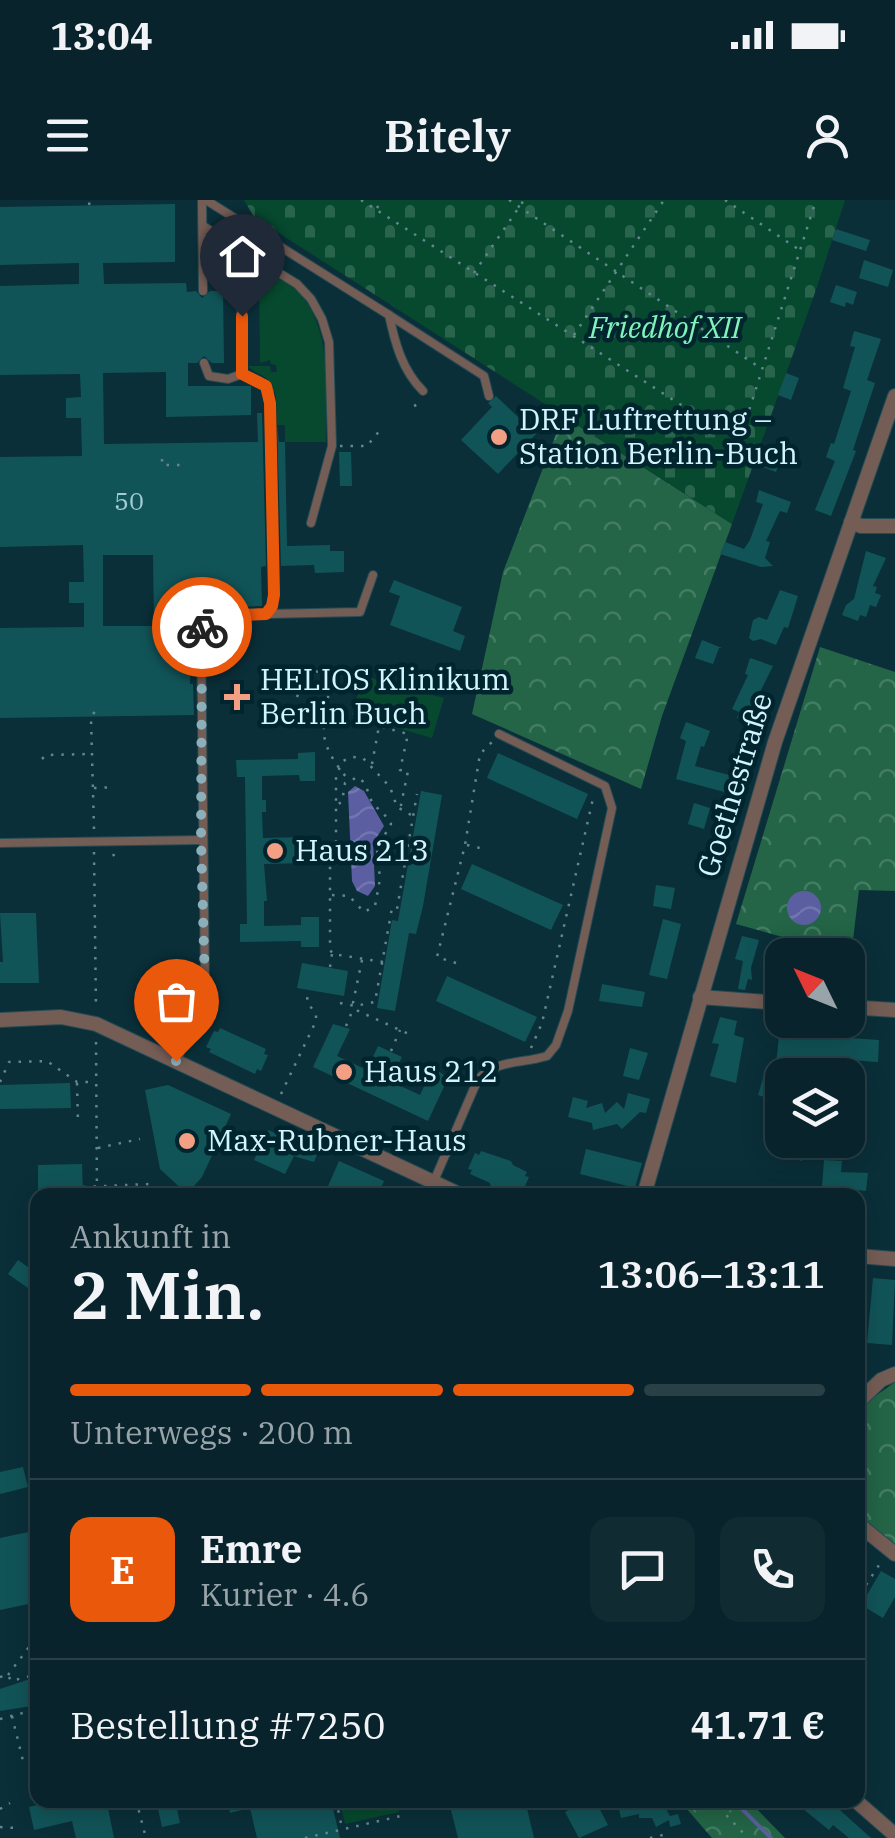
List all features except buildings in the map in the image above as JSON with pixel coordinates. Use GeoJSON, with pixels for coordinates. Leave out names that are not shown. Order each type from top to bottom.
{"type":"FeatureCollection","features":[{"type":"Feature","properties":{"kind":"street","name":"Goethestraße"},"geometry":{"type":"LineString","coordinates":[[646,1188],[776,742],[895,396]]}},
{"type":"Feature","properties":{"kind":"street"},"geometry":{"type":"LineString","coordinates":[[852,522],[895,526]]}},
{"type":"Feature","properties":{"kind":"street"},"geometry":{"type":"LineString","coordinates":[[700,998],[765,1002]]}},
{"type":"Feature","properties":{"kind":"street"},"geometry":{"type":"LineString","coordinates":[[865,1008],[895,1010]]}},
{"type":"Feature","properties":{"kind":"street"},"geometry":{"type":"LineString","coordinates":[[0,1020],[61,1017],[96,1024],[446,1188]]}},
{"type":"Feature","properties":{"kind":"street"},"geometry":{"type":"LineString","coordinates":[[865,1257],[895,1259]]}},
{"type":"Feature","properties":{"kind":"street"},"geometry":{"type":"LineString","coordinates":[[865,1395],[881,1380],[895,1374]]}},
{"type":"Feature","properties":{"kind":"street"},"geometry":{"type":"LineString","coordinates":[[865,1532],[888,1558]]}},
{"type":"Feature","properties":{"kind":"street"},"geometry":{"type":"LineString","coordinates":[[864,1808],[895,1836]]}},
{"type":"Feature","properties":{"kind":"lane"},"geometry":{"type":"LineString","coordinates":[[203,291],[204,200],[484,376],[489,396]]}},
{"type":"Feature","properties":{"kind":"lane"},"geometry":{"type":"LineString","coordinates":[[203,226],[298,284],[312,298],[322,319],[329,342],[332,446],[311,523]]}},
{"type":"Feature","properties":{"kind":"lane"},"geometry":{"type":"LineString","coordinates":[[204,262],[228,275],[241,288],[242,374]]}},
{"type":"Feature","properties":{"kind":"lane"},"geometry":{"type":"LineString","coordinates":[[389,315],[396,346],[412,380],[422,391]]}},
{"type":"Feature","properties":{"kind":"lane"},"geometry":{"type":"LineString","coordinates":[[204,363],[209,376],[228,379],[242,374],[266,386],[270,403],[274,595],[266,614]]}},
{"type":"Feature","properties":{"kind":"lane"},"geometry":{"type":"LineString","coordinates":[[176,1061],[200,1008],[205,987],[201,629],[205,620],[214,616],[360,612],[373,575]]}},
{"type":"Feature","properties":{"kind":"lane"},"geometry":{"type":"LineString","coordinates":[[433,1182],[478,1079],[505,1062],[548,1056],[556,1046],[568,1011],[612,808],[605,786],[498,739]]}},
{"type":"Feature","properties":{"kind":"lane"},"geometry":{"type":"LineString","coordinates":[[0,843],[201,840]]}},
{"type":"Feature","properties":{"kind":"path"},"geometry":{"type":"LineString","coordinates":[[361,200],[739,442],[816,200]]}},
{"type":"Feature","properties":{"kind":"path"},"geometry":{"type":"LineString","coordinates":[[376,210],[382,200]]}},
{"type":"Feature","properties":{"kind":"path"},"geometry":{"type":"LineString","coordinates":[[509,200],[763,370]]}},
{"type":"Feature","properties":{"kind":"path"},"geometry":{"type":"LineString","coordinates":[[474,273],[524,200]]}},
{"type":"Feature","properties":{"kind":"path"},"geometry":{"type":"LineString","coordinates":[[574,336],[664,200]]}},
{"type":"Feature","properties":{"kind":"path"},"geometry":{"type":"LineString","coordinates":[[724,200],[800,251]]}},
{"type":"Feature","properties":{"kind":"path"},"geometry":{"type":"LineString","coordinates":[[414,406],[421,403]]}},
{"type":"Feature","properties":{"kind":"path"},"geometry":{"type":"LineString","coordinates":[[343,446],[366,446],[381,429]]}},
{"type":"Feature","properties":{"kind":"path"},"geometry":{"type":"LineString","coordinates":[[162,459],[162,465],[181,465]]}},
{"type":"Feature","properties":{"kind":"path"},"geometry":{"type":"LineString","coordinates":[[297,697],[318,668],[328,669],[323,728],[326,747],[348,780]]}},
{"type":"Feature","properties":{"kind":"path"},"geometry":{"type":"LineString","coordinates":[[95,711],[91,718],[97,1186]]}},
{"type":"Feature","properties":{"kind":"path"},"geometry":{"type":"LineString","coordinates":[[372,766],[379,726],[408,734],[400,770],[408,771],[400,810]]}},
{"type":"Feature","properties":{"kind":"path"},"geometry":{"type":"LineString","coordinates":[[456,963],[436,957],[465,845],[480,754],[498,739]]}},
{"type":"Feature","properties":{"kind":"path"},"geometry":{"type":"LineString","coordinates":[[42,758],[92,754]]}},
{"type":"Feature","properties":{"kind":"path"},"geometry":{"type":"LineString","coordinates":[[330,857],[310,857],[309,843],[336,842],[338,768],[352,757],[363,758],[372,766],[390,787],[400,810],[413,816]]}},
{"type":"Feature","properties":{"kind":"path"},"geometry":{"type":"LineString","coordinates":[[330,895],[349,896],[364,912],[375,906],[380,879],[377,848],[390,830],[390,820],[371,800],[368,786],[358,777],[348,780]]}},
{"type":"Feature","properties":{"kind":"path"},"geometry":{"type":"LineString","coordinates":[[336,804],[341,805],[348,780]]}},
{"type":"Feature","properties":{"kind":"path"},"geometry":{"type":"LineString","coordinates":[[528,1054],[542,1022],[590,822],[594,786]]}},
{"type":"Feature","properties":{"kind":"path"},"geometry":{"type":"LineString","coordinates":[[92,788],[116,787]]}},
{"type":"Feature","properties":{"kind":"path"},"geometry":{"type":"LineString","coordinates":[[340,1002],[355,1006],[375,1002],[392,908],[398,909],[417,794]]}},
{"type":"Feature","properties":{"kind":"path"},"geometry":{"type":"LineString","coordinates":[[330,842],[330,968]]}},
{"type":"Feature","properties":{"kind":"path"},"geometry":{"type":"LineString","coordinates":[[465,845],[484,849]]}},
{"type":"Feature","properties":{"kind":"path"},"geometry":{"type":"LineString","coordinates":[[332,952],[383,962]]}},
{"type":"Feature","properties":{"kind":"path"},"geometry":{"type":"LineString","coordinates":[[346,1026],[355,1006],[362,958]]}},
{"type":"Feature","properties":{"kind":"path"},"geometry":{"type":"LineString","coordinates":[[347,986],[356,987]]}},
{"type":"Feature","properties":{"kind":"path"},"geometry":{"type":"LineString","coordinates":[[279,1099],[316,1022],[316,1015],[306,1002],[308,992]]}},
{"type":"Feature","properties":{"kind":"path"},"geometry":{"type":"LineString","coordinates":[[355,1006],[356,1010],[413,1036]]}},
{"type":"Feature","properties":{"kind":"path"},"geometry":{"type":"LineString","coordinates":[[391,1051],[400,1030]]}},
{"type":"Feature","properties":{"kind":"path"},"geometry":{"type":"LineString","coordinates":[[0,1082],[8,1062],[44,1060],[78,1082],[96,1082]]}},
{"type":"Feature","properties":{"kind":"path"},"geometry":{"type":"LineString","coordinates":[[78,1082],[78,1123]]}},
{"type":"Feature","properties":{"kind":"path"},"geometry":{"type":"LineString","coordinates":[[96,1148],[140,1139]]}},
{"type":"Feature","properties":{"kind":"path"},"geometry":{"type":"LineString","coordinates":[[83,1187],[149,1184]]}},
{"type":"Feature","properties":{"kind":"path"},"geometry":{"type":"LineString","coordinates":[[866,1586],[888,1558]]}},
{"type":"Feature","properties":{"kind":"path"},"geometry":{"type":"LineString","coordinates":[[0,1677],[8,1675],[30,1645]]}},
{"type":"Feature","properties":{"kind":"path"},"geometry":{"type":"LineString","coordinates":[[8,1675],[11,1681],[30,1676]]}},
{"type":"Feature","properties":{"kind":"path"},"geometry":{"type":"LineString","coordinates":[[0,1719],[30,1712]]}},
{"type":"Feature","properties":{"kind":"path"},"geometry":{"type":"LineString","coordinates":[[12,1716],[24,1765]]}},
{"type":"Feature","properties":{"kind":"path"},"geometry":{"type":"LineString","coordinates":[[0,1810],[10,1803]]}},
{"type":"Feature","properties":{"kind":"path"},"geometry":{"type":"LineString","coordinates":[[138,1808],[146,1838]]}},
{"type":"Feature","properties":{"kind":"path"},"geometry":{"type":"LineString","coordinates":[[338,1808],[342,1830]]}},
{"type":"Feature","properties":{"kind":"path"},"geometry":{"type":"LineString","coordinates":[[720,1808],[748,1838]]}},
{"type":"Feature","properties":{"kind":"path"},"geometry":{"type":"LineString","coordinates":[[304,1838],[404,1815]]}},
{"type":"Feature","properties":{"kind":"path"},"geometry":{"type":"LineString","coordinates":[[0,1827],[16,1828]]}},
{"type":"Feature","properties":{"kind":"path"},"geometry":{"type":"LineString","coordinates":[[650,1838],[664,1838]]}},
{"type":"Feature","properties":{"kind":"green space","name":"Friedhof XII"},"geometry":{"type":"Polygon","coordinates":[[[244,200],[845,200],[732,524],[254,217],[244,200]]]}},
{"type":"Feature","properties":{"kind":"green space"},"geometry":{"type":"Polygon","coordinates":[[[212,242],[221,242],[287,282],[314,315],[324,356],[326,442],[285,442],[285,425],[277,425],[272,385],[248,366],[270,366],[271,372],[277,372],[270,360],[260,363],[259,288],[247,288],[239,276],[216,259],[208,247],[212,242]]]}},
{"type":"Feature","properties":{"kind":"green space"},"geometry":{"type":"Polygon","coordinates":[[[563,416],[732,524],[662,716],[641,789],[472,714],[503,572],[563,416]]]}},
{"type":"Feature","properties":{"kind":"green space"},"geometry":{"type":"Polygon","coordinates":[[[820,647],[895,672],[895,891],[859,890],[853,938],[786,938],[736,924],[820,647]]]}},
{"type":"Feature","properties":{"kind":"green space"},"geometry":{"type":"Polygon","coordinates":[[[363,676],[444,698],[432,738],[352,715],[363,676]]]}},
{"type":"Feature","properties":{"kind":"green space"},"geometry":{"type":"Polygon","coordinates":[[[895,1382],[895,1547],[865,1521],[867,1402],[895,1382]]]}},
{"type":"Feature","properties":{"kind":"green space"},"geometry":{"type":"Polygon","coordinates":[[[341,1808],[398,1808],[399,1812],[345,1824],[341,1808]]]}},
{"type":"Feature","properties":{"kind":"green space"},"geometry":{"type":"Polygon","coordinates":[[[686,1808],[756,1808],[785,1838],[712,1838],[686,1808]]]}},
{"type":"Feature","properties":{"kind":"water"},"geometry":{"type":"Polygon","coordinates":[[[355,786],[364,791],[384,826],[373,843],[375,886],[368,896],[357,891],[352,881],[348,792],[355,786]]]}},
{"type":"Feature","properties":{"kind":"water"},"geometry":{"type":"Polygon","coordinates":[[[804,891],[816,896],[821,908],[816,920],[804,925],[792,920],[787,908],[792,896],[804,891]]]}},
{"type":"Feature","properties":{"kind":"waterway"},"geometry":{"type":"LineString","coordinates":[[741,1808],[771,1838]]}},
{"type":"Feature","properties":{"kind":"way so far"},"geometry":{"type":"LineString","coordinates":[[176,1061],[200,1008],[205,987],[202,627]]}},
{"type":"Feature","properties":{"kind":"place","name":"DRF Luftrettung – Station Berlin-Buch"},"geometry":{"type":"Point","coordinates":[499,437]}},
{"type":"Feature","properties":{"kind":"place","name":"HELIOS Klinikum Berlin Buch"},"geometry":{"type":"Point","coordinates":[237,697]}},
{"type":"Feature","properties":{"kind":"place","name":"Haus 213"},"geometry":{"type":"Point","coordinates":[275,851]}},
{"type":"Feature","properties":{"kind":"place","name":"Haus 212"},"geometry":{"type":"Point","coordinates":[344,1072]}},
{"type":"Feature","properties":{"kind":"place","name":"Max-Rubner-Haus"},"geometry":{"type":"Point","coordinates":[187,1141]}},
{"type":"Feature","properties":{"kind":"route"},"geometry":{"type":"LineString","coordinates":[[202,627],[205,620],[214,616],[266,614],[274,595],[269,391],[242,374],[242,316]]}}]}
